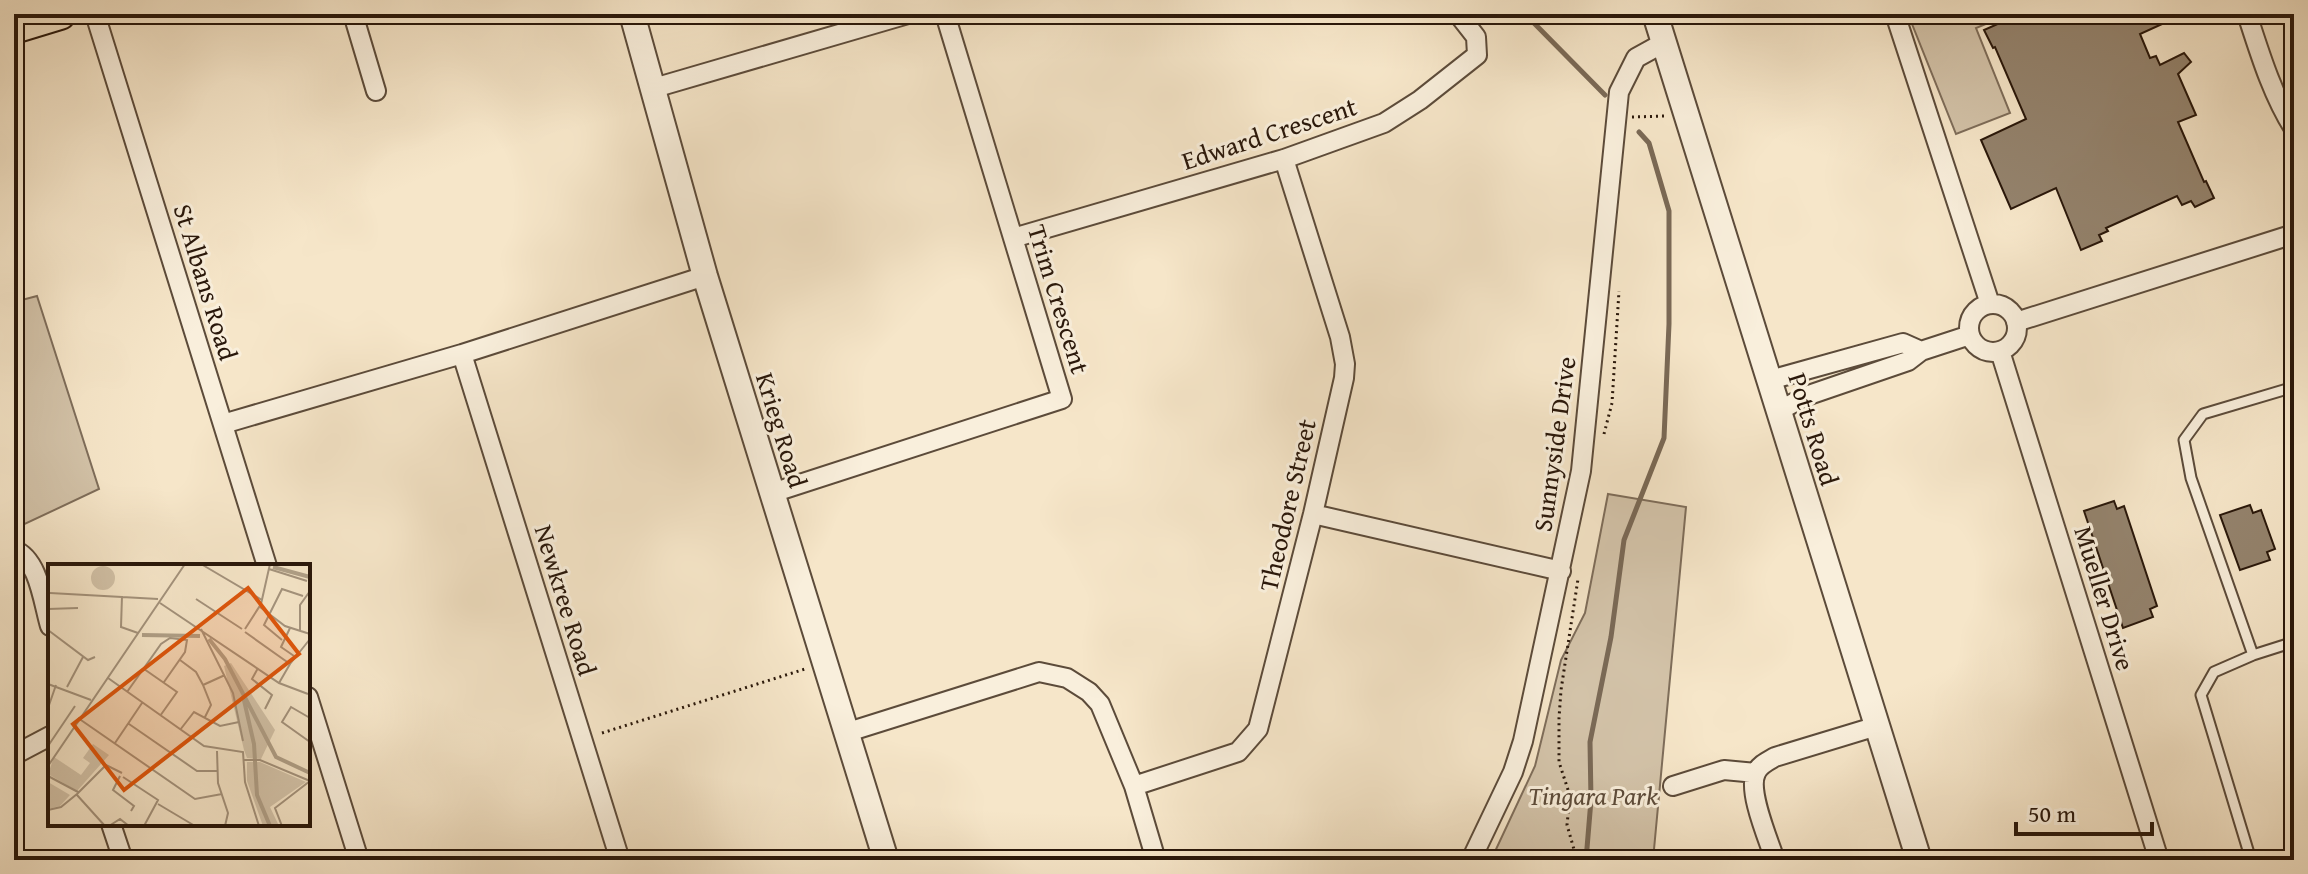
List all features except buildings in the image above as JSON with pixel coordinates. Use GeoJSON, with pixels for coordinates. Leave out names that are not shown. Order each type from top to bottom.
{"type":"FeatureCollection","features":[{"type":"Feature","properties":{"kind":"main road"},"geometry":{"type":"LineString","coordinates":[[14,28],[60,14]]}},
{"type":"Feature","properties":{"kind":"street","name":"St Albans Road"},"geometry":{"type":"LineString","coordinates":[[95,14],[266,564]]}},
{"type":"Feature","properties":{"kind":"street"},"geometry":{"type":"LineString","coordinates":[[353,14],[376,91]]}},
{"type":"Feature","properties":{"kind":"street","name":"Krieg Road"},"geometry":{"type":"LineString","coordinates":[[632,14],[705,276],[886,860]]}},
{"type":"Feature","properties":{"kind":"street"},"geometry":{"type":"LineString","coordinates":[[654,88],[908,14]]}},
{"type":"Feature","properties":{"kind":"street","name":"Trim Crescent"},"geometry":{"type":"LineString","coordinates":[[772,493],[1062,399],[945,14]]}},
{"type":"Feature","properties":{"kind":"street","name":"Edward Crescent"},"geometry":{"type":"LineString","coordinates":[[1013,238],[1284,159],[1384,123],[1420,100],[1477,55],[1476,37],[1458,14]]}},
{"type":"Feature","properties":{"kind":"street","name":"Potts Road"},"geometry":{"type":"LineString","coordinates":[[1655,14],[1919,860]]}},
{"type":"Feature","properties":{"kind":"street"},"geometry":{"type":"LineString","coordinates":[[1895,14],[1990,304]]}},
{"type":"Feature","properties":{"kind":"street"},"geometry":{"type":"LineString","coordinates":[[2247,14],[2267,75],[2294,129]]}},
{"type":"Feature","properties":{"kind":"street","name":"Sunnyside Drive"},"geometry":{"type":"LineString","coordinates":[[1471,860],[1513,772],[1561,571],[1581,471],[1619,92],[1636,58],[1665,42]]}},
{"type":"Feature","properties":{"kind":"street","name":"Theodore Street"},"geometry":{"type":"LineString","coordinates":[[1134,786],[1238,752],[1258,729],[1313,514],[1345,364],[1340,337],[1284,159]]}},
{"type":"Feature","properties":{"kind":"street"},"geometry":{"type":"LineString","coordinates":[[2016,322],[2291,235]]}},
{"type":"Feature","properties":{"kind":"street"},"geometry":{"type":"LineString","coordinates":[[223,424],[462,354],[705,276]]}},
{"type":"Feature","properties":{"kind":"street"},"geometry":{"type":"LineString","coordinates":[[1990,304],[2007,309],[2016,322],[2016,334],[2011,343],[2000,351],[1978,347],[1970,335],[1969,323],[1973,314],[1990,304]]}},
{"type":"Feature","properties":{"kind":"street"},"geometry":{"type":"LineString","coordinates":[[1779,411],[1806,396],[1908,361],[1921,351],[1970,335]]}},
{"type":"Feature","properties":{"kind":"street"},"geometry":{"type":"LineString","coordinates":[[1770,380],[1903,343],[1921,351]]}},
{"type":"Feature","properties":{"kind":"street","name":"Mueller Drive"},"geometry":{"type":"LineString","coordinates":[[2000,351],[2159,860]]}},
{"type":"Feature","properties":{"kind":"street","name":"Newkree Road"},"geometry":{"type":"LineString","coordinates":[[462,354],[620,860]]}},
{"type":"Feature","properties":{"kind":"street"},"geometry":{"type":"LineString","coordinates":[[1313,514],[1561,571]]}},
{"type":"Feature","properties":{"kind":"street"},"geometry":{"type":"LineString","coordinates":[[14,550],[22,553],[34,572],[48,619]]}},
{"type":"Feature","properties":{"kind":"street"},"geometry":{"type":"LineString","coordinates":[[845,733],[1039,672],[1067,678],[1089,692],[1100,704],[1134,786],[1156,860]]}},
{"type":"Feature","properties":{"kind":"street"},"geometry":{"type":"LineString","coordinates":[[310,703],[359,860]]}},
{"type":"Feature","properties":{"kind":"street"},"geometry":{"type":"LineString","coordinates":[[1775,860],[1756,799],[1756,773],[1764,763],[1775,757],[1877,726]]}},
{"type":"Feature","properties":{"kind":"street"},"geometry":{"type":"LineString","coordinates":[[19,753],[48,737]]}},
{"type":"Feature","properties":{"kind":"street"},"geometry":{"type":"LineString","coordinates":[[19,753],[48,750]]}},
{"type":"Feature","properties":{"kind":"street"},"geometry":{"type":"LineString","coordinates":[[1673,786],[1724,770],[1756,773]]}},
{"type":"Feature","properties":{"kind":"street"},"geometry":{"type":"LineString","coordinates":[[112,826],[123,860]]}},
{"type":"Feature","properties":{"kind":"lane"},"geometry":{"type":"LineString","coordinates":[[2291,235],[2294,257]]}},
{"type":"Feature","properties":{"kind":"lane"},"geometry":{"type":"LineString","coordinates":[[2253,655],[2191,478],[2184,440],[2203,414],[2294,387]]}},
{"type":"Feature","properties":{"kind":"lane"},"geometry":{"type":"LineString","coordinates":[[2251,860],[2201,695],[2214,672],[2294,642]]}},
{"type":"Feature","properties":{"kind":"path"},"geometry":{"type":"LineString","coordinates":[[602,733],[805,669]]}},
{"type":"Feature","properties":{"kind":"green space"},"geometry":{"type":"Polygon","coordinates":[[[1908,14],[1996,14],[1998,19],[1976,28],[2010,113],[1956,134],[1908,14]]]}},
{"type":"Feature","properties":{"kind":"green space"},"geometry":{"type":"Polygon","coordinates":[[[37,296],[99,489],[14,529],[14,302],[37,296]]]}},
{"type":"Feature","properties":{"kind":"green space","name":"Tingara Park"},"geometry":{"type":"Polygon","coordinates":[[[1608,494],[1686,507],[1653,860],[1491,860],[1535,766],[1561,660],[1585,613],[1608,494]]]}},
{"type":"Feature","properties":{"kind":"waterway"},"geometry":{"type":"LineString","coordinates":[[1525,14],[1605,95]]}},
{"type":"Feature","properties":{"kind":"waterway"},"geometry":{"type":"LineString","coordinates":[[1586,860],[1591,800],[1590,742],[1611,637],[1624,540],[1664,438],[1669,324],[1669,211],[1649,143],[1639,132]]}}]}
